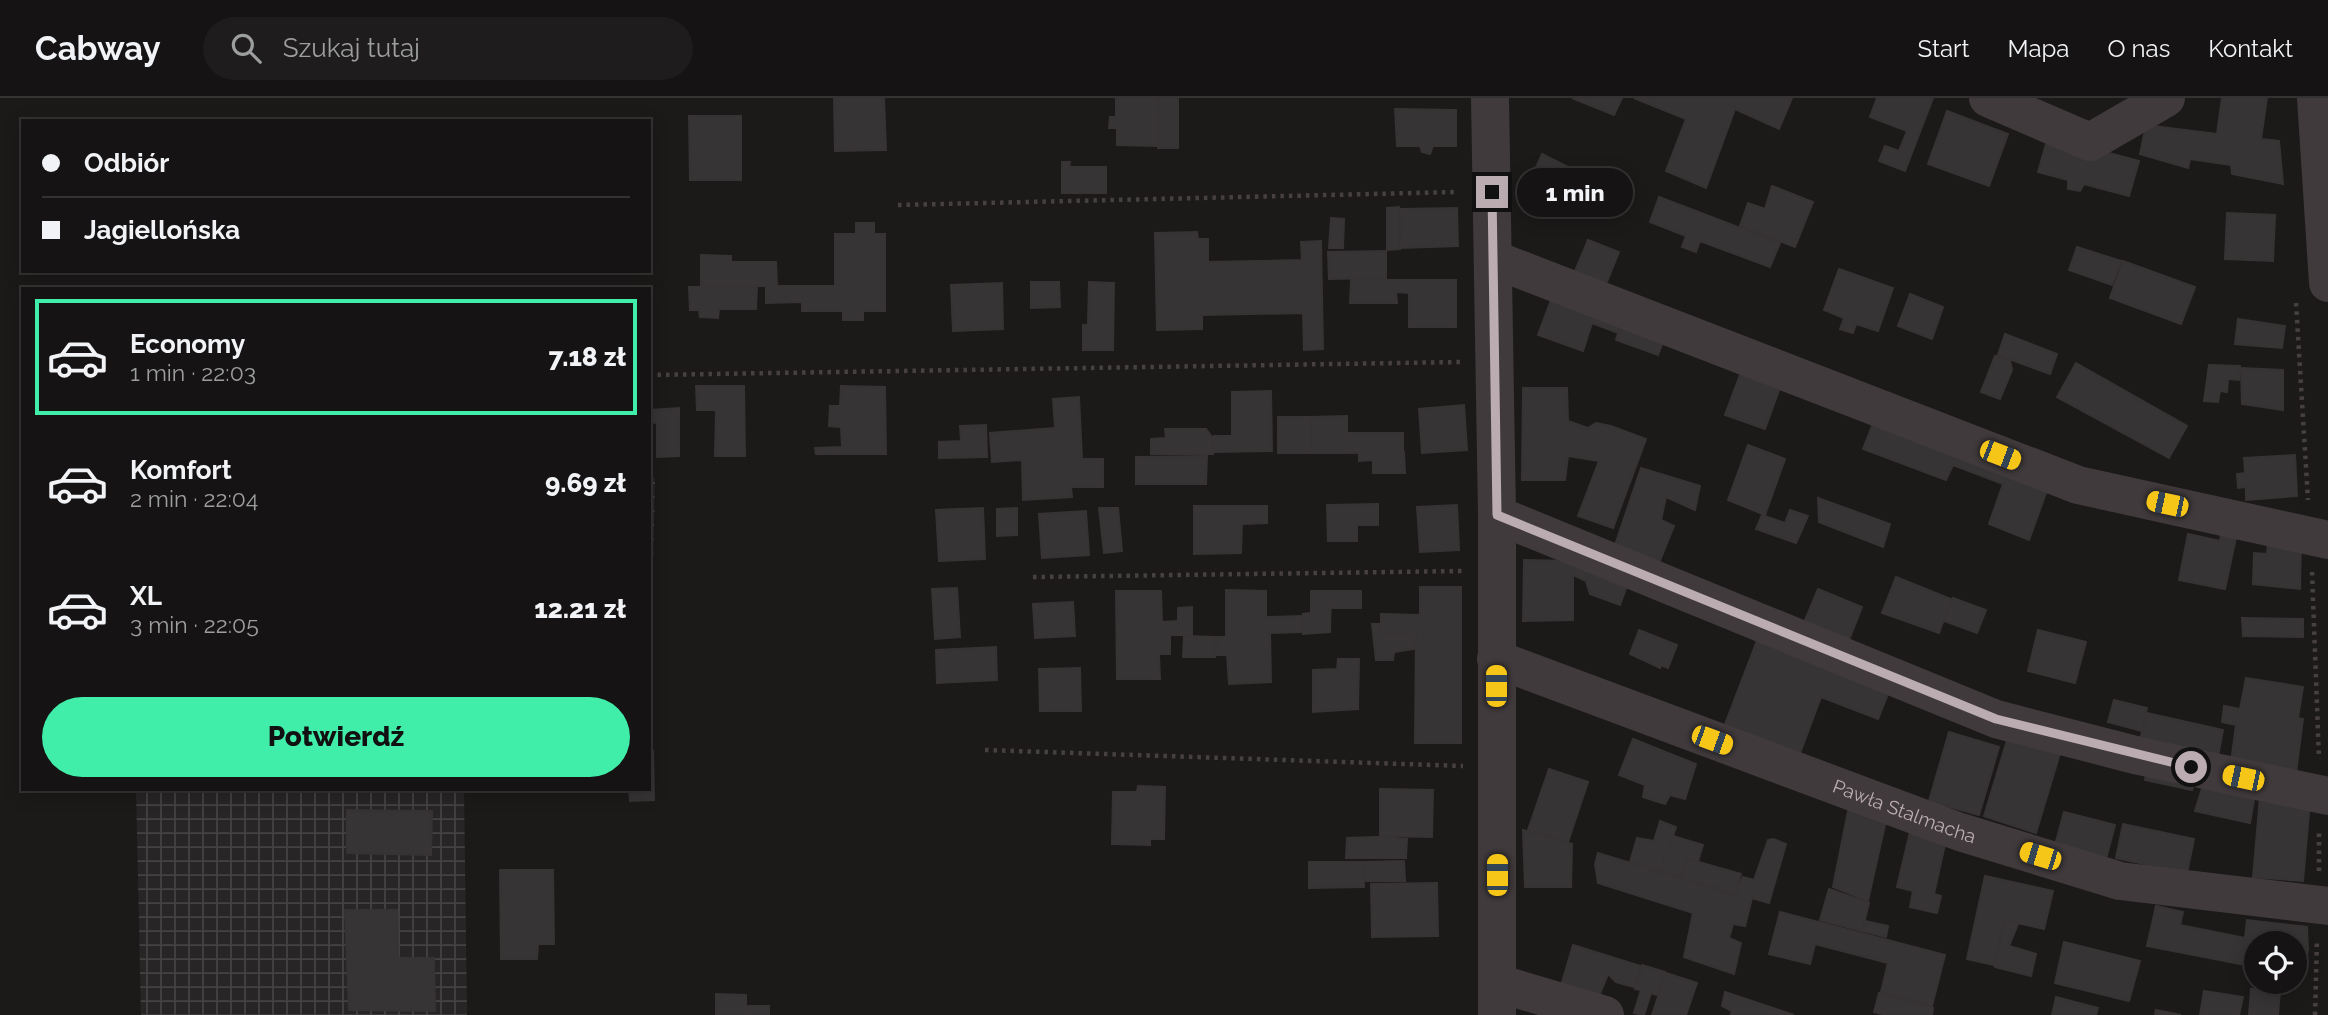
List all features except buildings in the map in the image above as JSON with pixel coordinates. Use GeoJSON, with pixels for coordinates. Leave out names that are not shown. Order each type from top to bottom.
{"type":"FeatureCollection","features":[{"type":"Feature","properties":{"kind":"street"},"geometry":{"type":"LineString","coordinates":[[1490,98],[1497,515],[1497,999],[1605,1015]]}},
{"type":"Feature","properties":{"kind":"street"},"geometry":{"type":"LineString","coordinates":[[1988,98],[2090,142],[2166,98]]}},
{"type":"Feature","properties":{"kind":"street"},"geometry":{"type":"LineString","coordinates":[[2316,98],[2328,283]]}},
{"type":"Feature","properties":{"kind":"street"},"geometry":{"type":"LineString","coordinates":[[1493,259],[2078,485],[2328,540]]}},
{"type":"Feature","properties":{"kind":"street"},"geometry":{"type":"LineString","coordinates":[[1497,515],[1996,719],[2139,756],[2328,796]]}},
{"type":"Feature","properties":{"kind":"street","name":"Pawła Stalmacha"},"geometry":{"type":"LineString","coordinates":[[1496,659],[1960,832],[2120,881],[2328,906]]}},
{"type":"Feature","properties":{"kind":"path"},"geometry":{"type":"LineString","coordinates":[[898,205],[1492,192]]}},
{"type":"Feature","properties":{"kind":"path"},"geometry":{"type":"LineString","coordinates":[[651,375],[1495,362]]}},
{"type":"Feature","properties":{"kind":"path"},"geometry":{"type":"LineString","coordinates":[[1033,577],[1497,570]]}},
{"type":"Feature","properties":{"kind":"path"},"geometry":{"type":"LineString","coordinates":[[985,750],[1497,767]]}},
{"type":"Feature","properties":{"kind":"shaded area"},"geometry":{"type":"Polygon","coordinates":[[[651,477],[655,478],[651,662],[651,477]]]}},
{"type":"Feature","properties":{"kind":"shaded area"},"geometry":{"type":"Polygon","coordinates":[[[136,791],[464,791],[467,1015],[141,1015],[136,791]]]}},
{"type":"Feature","properties":{"kind":"route"},"geometry":{"type":"LineString","coordinates":[[1492,192],[1497,515],[1996,719],[2191,767]]}}]}
